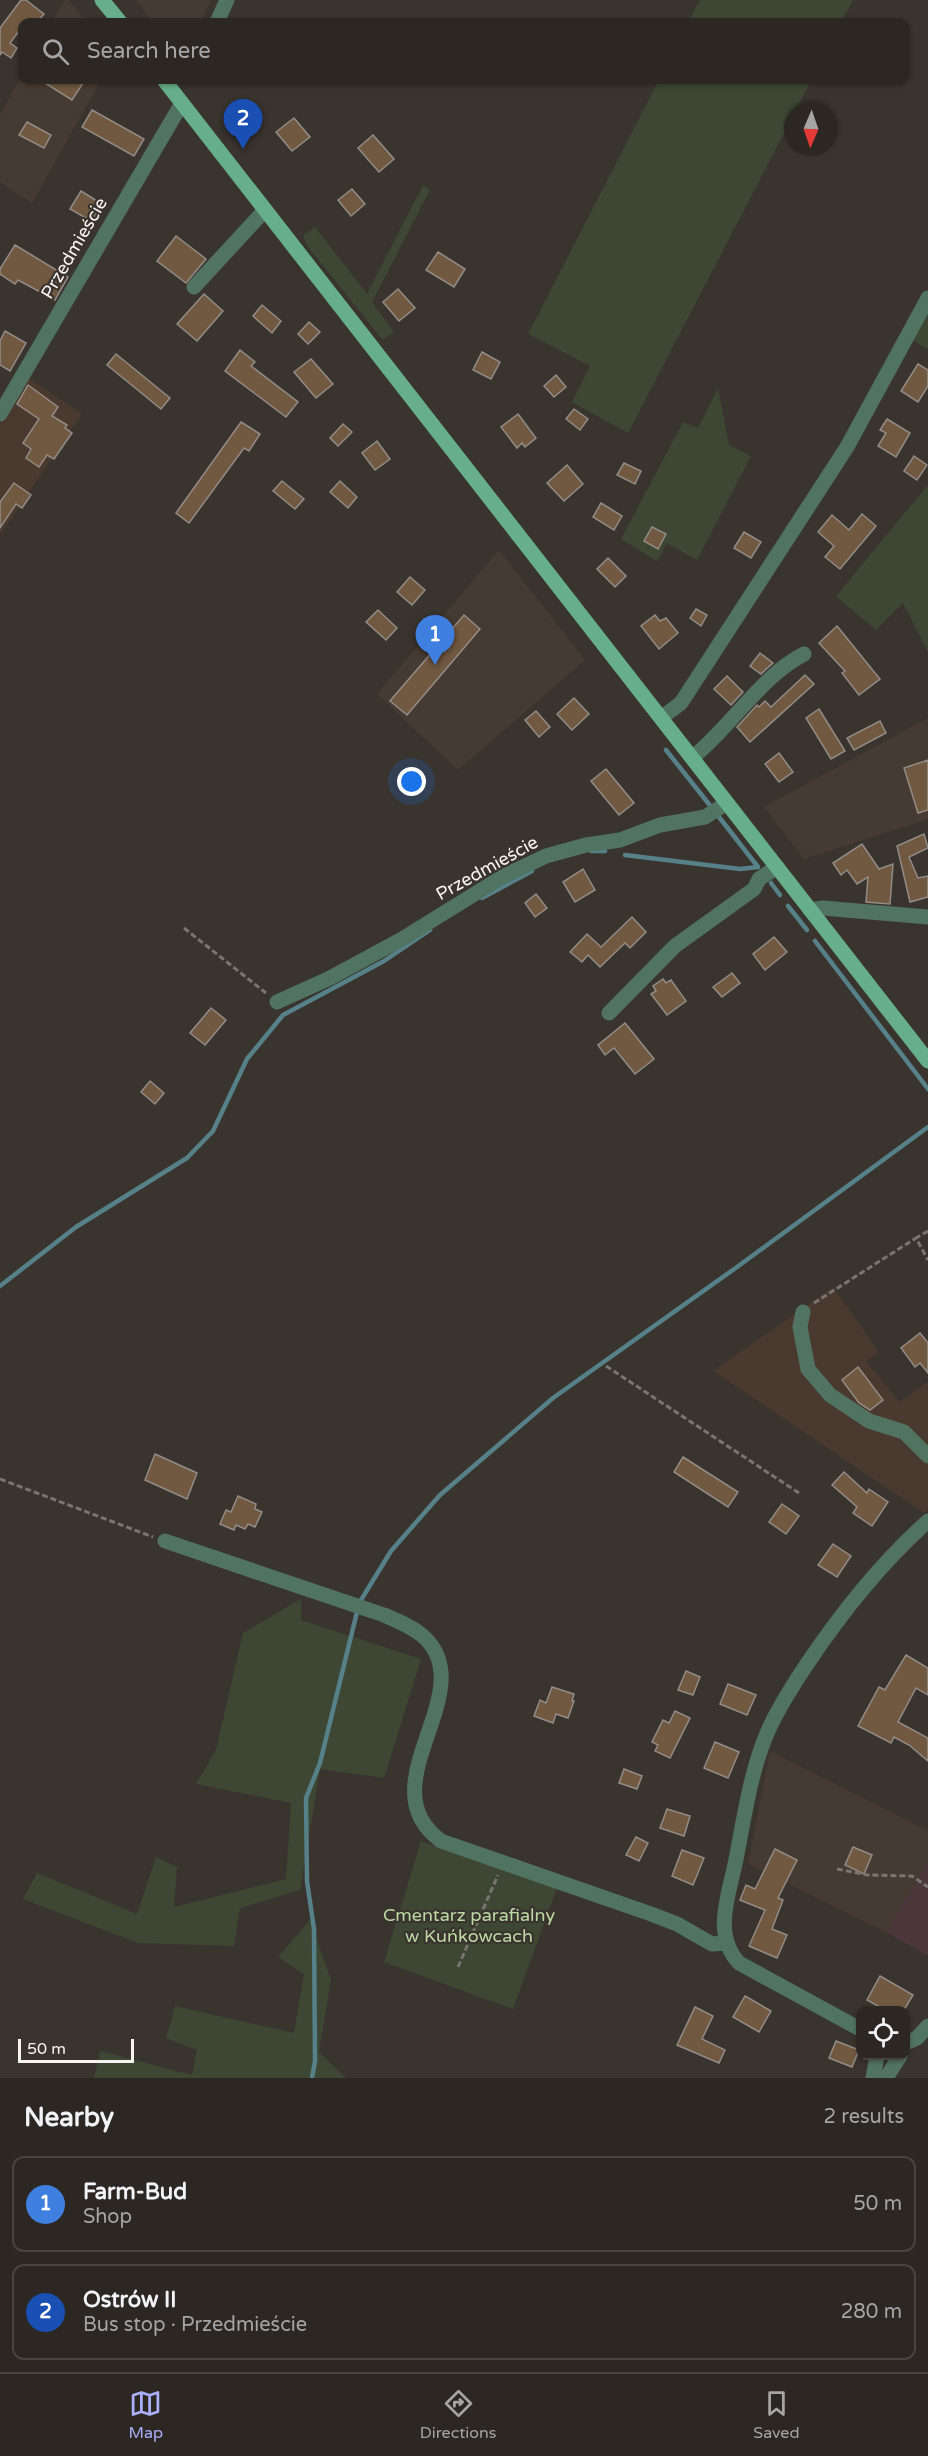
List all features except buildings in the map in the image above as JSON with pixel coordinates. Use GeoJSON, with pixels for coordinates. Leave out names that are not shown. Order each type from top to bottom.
{"type":"FeatureCollection","features":[{"type":"Feature","properties":{"kind":"main road"},"geometry":{"type":"LineString","coordinates":[[102,0],[117,18]]}},
{"type":"Feature","properties":{"kind":"main road"},"geometry":{"type":"LineString","coordinates":[[170,84],[265,210],[928,1061]]}},
{"type":"Feature","properties":{"kind":"street"},"geometry":{"type":"LineString","coordinates":[[219,18],[227,0]]}},
{"type":"Feature","properties":{"kind":"street","name":"Przedmieście"},"geometry":{"type":"LineString","coordinates":[[0,414],[182,103]]}},
{"type":"Feature","properties":{"kind":"street"},"geometry":{"type":"LineString","coordinates":[[194,287],[265,210]]}},
{"type":"Feature","properties":{"kind":"street"},"geometry":{"type":"LineString","coordinates":[[661,718],[681,703],[794,532],[847,447],[928,298]]}},
{"type":"Feature","properties":{"kind":"street"},"geometry":{"type":"LineString","coordinates":[[692,758],[710,745],[785,663],[804,654]]}},
{"type":"Feature","properties":{"kind":"street","name":"Przedmieście"},"geometry":{"type":"LineString","coordinates":[[277,1002],[371,956],[502,878],[546,856],[586,845],[620,840],[660,825],[705,817],[727,803]]}},
{"type":"Feature","properties":{"kind":"street"},"geometry":{"type":"LineString","coordinates":[[609,1013],[675,946],[754,889],[759,879],[777,867]]}},
{"type":"Feature","properties":{"kind":"street"},"geometry":{"type":"LineString","coordinates":[[810,910],[823,908],[928,917]]}},
{"type":"Feature","properties":{"kind":"street"},"geometry":{"type":"LineString","coordinates":[[803,1312],[800,1327],[808,1369],[830,1395],[869,1421],[904,1432],[928,1456]]}},
{"type":"Feature","properties":{"kind":"street"},"geometry":{"type":"LineString","coordinates":[[856,2026],[751,1971],[735,1959],[726,1943],[724,1925],[757,1765],[769,1730],[795,1682],[831,1628],[875,1573],[928,1521]]}},
{"type":"Feature","properties":{"kind":"street"},"geometry":{"type":"LineString","coordinates":[[165,1541],[384,1615],[415,1630],[426,1639],[438,1658],[441,1681],[413,1787],[417,1811],[432,1835],[441,1841],[677,1924],[712,1944],[726,1943]]}},
{"type":"Feature","properties":{"kind":"street"},"geometry":{"type":"LineString","coordinates":[[910,2042],[928,2026]]}},
{"type":"Feature","properties":{"kind":"street"},"geometry":{"type":"LineString","coordinates":[[873,2078],[876,2060]]}},
{"type":"Feature","properties":{"kind":"street"},"geometry":{"type":"LineString","coordinates":[[886,2078],[896,2060]]}},
{"type":"Feature","properties":{"kind":"path"},"geometry":{"type":"LineString","coordinates":[[184,928],[277,1002]]}},
{"type":"Feature","properties":{"kind":"path"},"geometry":{"type":"LineString","coordinates":[[803,1312],[807,1307],[928,1231]]}},
{"type":"Feature","properties":{"kind":"path"},"geometry":{"type":"LineString","coordinates":[[916,1238],[928,1260]]}},
{"type":"Feature","properties":{"kind":"path"},"geometry":{"type":"LineString","coordinates":[[606,1366],[799,1493]]}},
{"type":"Feature","properties":{"kind":"path"},"geometry":{"type":"LineString","coordinates":[[0,1479],[165,1541]]}},
{"type":"Feature","properties":{"kind":"path"},"geometry":{"type":"LineString","coordinates":[[459,1967],[503,1863]]}},
{"type":"Feature","properties":{"kind":"path"},"geometry":{"type":"LineString","coordinates":[[837,1869],[868,1875],[912,1876],[928,1887]]}},
{"type":"Feature","properties":{"kind":"shaded area"},"geometry":{"type":"Polygon","coordinates":[[[65,0],[69,0],[83,18],[54,18],[65,0]]]}},
{"type":"Feature","properties":{"kind":"shaded area"},"geometry":{"type":"Polygon","coordinates":[[[136,0],[211,0],[202,18],[150,18],[136,0]]]}},
{"type":"Feature","properties":{"kind":"shaded area"},"geometry":{"type":"Polygon","coordinates":[[[18,82],[99,84],[32,203],[0,182],[0,115],[18,82]]]}},
{"type":"Feature","properties":{"kind":"shaded area"},"geometry":{"type":"Polygon","coordinates":[[[27,377],[82,414],[0,535],[0,424],[27,377]]]}},
{"type":"Feature","properties":{"kind":"shaded area"},"geometry":{"type":"Polygon","coordinates":[[[499,550],[585,660],[458,770],[377,694],[499,550]]]}},
{"type":"Feature","properties":{"kind":"shaded area"},"geometry":{"type":"Polygon","coordinates":[[[928,718],[928,819],[804,859],[764,807],[928,718]]]}},
{"type":"Feature","properties":{"kind":"shaded area"},"geometry":{"type":"Polygon","coordinates":[[[833,1287],[879,1352],[866,1361],[899,1402],[928,1382],[928,1509],[924,1513],[713,1371],[833,1287]]]}},
{"type":"Feature","properties":{"kind":"shaded area"},"geometry":{"type":"Polygon","coordinates":[[[770,1751],[928,1831],[928,1862],[886,1932],[748,1864],[770,1751]]]}},
{"type":"Feature","properties":{"kind":"shaded area"},"geometry":{"type":"Polygon","coordinates":[[[928,1862],[928,1956],[886,1932],[928,1862]]]}},
{"type":"Feature","properties":{"kind":"green space"},"geometry":{"type":"Polygon","coordinates":[[[700,0],[853,0],[843,18],[690,18],[700,0]]]}},
{"type":"Feature","properties":{"kind":"green space"},"geometry":{"type":"Polygon","coordinates":[[[657,84],[810,84],[800,102],[784,102],[784,133],[628,433],[572,402],[590,366],[528,334],[657,84]]]}},
{"type":"Feature","properties":{"kind":"green space"},"geometry":{"type":"Polygon","coordinates":[[[423,185],[430,190],[372,302],[394,332],[384,339],[308,247],[304,235],[315,227],[367,294],[423,185]]]}},
{"type":"Feature","properties":{"kind":"green space"},"geometry":{"type":"Polygon","coordinates":[[[928,290],[928,349],[904,335],[928,290]]]}},
{"type":"Feature","properties":{"kind":"green space"},"geometry":{"type":"Polygon","coordinates":[[[718,388],[729,445],[751,456],[697,560],[667,543],[657,561],[621,539],[683,422],[698,428],[718,388]]]}},
{"type":"Feature","properties":{"kind":"green space"},"geometry":{"type":"Polygon","coordinates":[[[928,485],[928,652],[903,603],[876,630],[836,596],[928,485]]]}},
{"type":"Feature","properties":{"kind":"green space"},"geometry":{"type":"Polygon","coordinates":[[[301,1599],[301,1620],[421,1659],[384,1778],[320,1769],[300,1890],[240,1908],[234,1946],[138,1943],[23,1899],[37,1873],[137,1914],[156,1857],[177,1867],[174,1907],[286,1879],[291,1803],[196,1784],[216,1750],[243,1633],[301,1599]]]}},
{"type":"Feature","properties":{"kind":"green space","name":"Cmentarz parafialny w Kuńkowcach"},"geometry":{"type":"Polygon","coordinates":[[[421,1841],[557,1888],[513,2009],[384,1962],[421,1841]]]}},
{"type":"Feature","properties":{"kind":"green space"},"geometry":{"type":"Polygon","coordinates":[[[310,1920],[331,1980],[319,2052],[346,2078],[94,2078],[100,2051],[192,2075],[197,2050],[166,2038],[175,2006],[294,2033],[304,1974],[278,1957],[310,1920]]]}},
{"type":"Feature","properties":{"kind":"waterway"},"geometry":{"type":"LineString","coordinates":[[666,750],[712,808]]}},
{"type":"Feature","properties":{"kind":"waterway"},"geometry":{"type":"LineString","coordinates":[[719,817],[758,867]]}},
{"type":"Feature","properties":{"kind":"waterway"},"geometry":{"type":"LineString","coordinates":[[591,851],[605,851]]}},
{"type":"Feature","properties":{"kind":"waterway"},"geometry":{"type":"LineString","coordinates":[[625,855],[740,869],[758,867]]}},
{"type":"Feature","properties":{"kind":"waterway"},"geometry":{"type":"LineString","coordinates":[[482,898],[532,871]]}},
{"type":"Feature","properties":{"kind":"waterway"},"geometry":{"type":"LineString","coordinates":[[771,883],[780,895]]}},
{"type":"Feature","properties":{"kind":"waterway"},"geometry":{"type":"LineString","coordinates":[[788,906],[807,930]]}},
{"type":"Feature","properties":{"kind":"waterway"},"geometry":{"type":"LineString","coordinates":[[0,1286],[76,1227],[187,1158],[213,1131],[247,1059],[283,1015],[384,961],[430,930]]}},
{"type":"Feature","properties":{"kind":"waterway"},"geometry":{"type":"LineString","coordinates":[[815,941],[928,1089]]}},
{"type":"Feature","properties":{"kind":"waterway"},"geometry":{"type":"LineString","coordinates":[[361,1600],[391,1551],[440,1495],[553,1398],[928,1127]]}},
{"type":"Feature","properties":{"kind":"waterway"},"geometry":{"type":"LineString","coordinates":[[312,2078],[315,2061],[314,1929],[307,1881],[306,1798],[320,1763],[357,1612]]}},
{"type":"Feature","properties":{"kind":"place","name":"Ostrów II"},"geometry":{"type":"Point","coordinates":[243,149]}},
{"type":"Feature","properties":{"kind":"place","name":"Farm-Bud"},"geometry":{"type":"Point","coordinates":[435,665]}}]}
